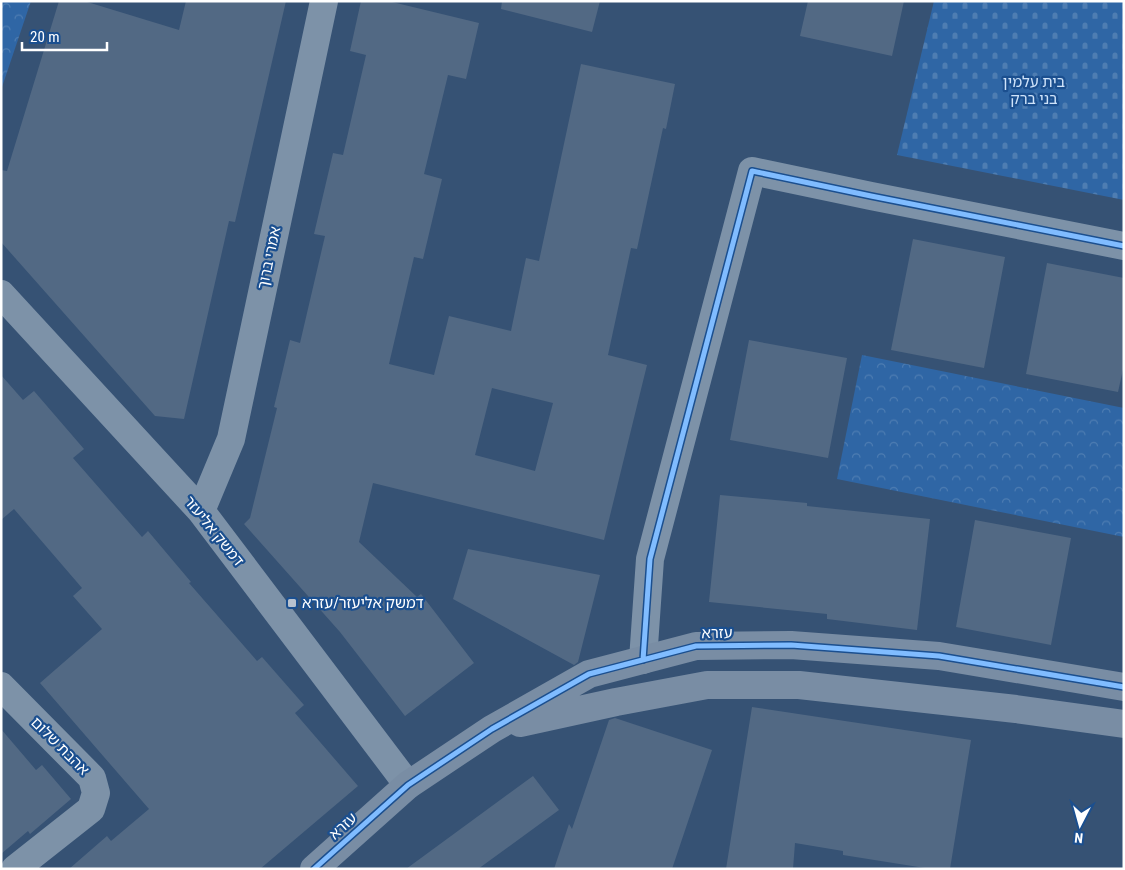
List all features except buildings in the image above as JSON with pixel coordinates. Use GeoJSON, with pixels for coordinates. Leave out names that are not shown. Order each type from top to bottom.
{"type":"FeatureCollection","features":[{"type":"Feature","properties":{"kind":"street","name":"אמרי ברוך"},"geometry":{"type":"LineString","coordinates":[[201,511],[231,439],[324,1]]}},
{"type":"Feature","properties":{"kind":"street"},"geometry":{"type":"LineString","coordinates":[[643,660],[650,559],[752,171],[1124,246]]}},
{"type":"Feature","properties":{"kind":"street","name":"דמשק אליעזר"},"geometry":{"type":"LineString","coordinates":[[1,294],[201,511],[408,785]]}},
{"type":"Feature","properties":{"kind":"street","name":"עזרא"},"geometry":{"type":"LineString","coordinates":[[314,869],[408,785],[492,730],[588,674],[696,646],[791,645],[939,656],[1124,686]]}},
{"type":"Feature","properties":{"kind":"street","name":"עזרא"},"geometry":{"type":"LineString","coordinates":[[492,730],[616,702],[707,685],[799,685],[1016,709],[1124,724]]}},
{"type":"Feature","properties":{"kind":"street","name":"אהבת שלום"},"geometry":{"type":"LineString","coordinates":[[1,686],[92,778],[96,793],[91,809],[15,869]]}},
{"type":"Feature","properties":{"kind":"green space"},"geometry":{"type":"Polygon","coordinates":[[[1,1],[31,1],[1,90],[1,1]]]}},
{"type":"Feature","properties":{"kind":"green space","name":"בית עלמין בני ברק"},"geometry":{"type":"Polygon","coordinates":[[[934,1],[1124,1],[1124,200],[897,155],[934,1]]]}},
{"type":"Feature","properties":{"kind":"green space"},"geometry":{"type":"Polygon","coordinates":[[[862,355],[1124,408],[1124,537],[837,479],[862,355]]]}},
{"type":"Feature","properties":{"kind":"cycle path"},"geometry":{"type":"LineString","coordinates":[[643,660],[650,559],[752,171],[1124,246]]}},
{"type":"Feature","properties":{"kind":"cycle path"},"geometry":{"type":"LineString","coordinates":[[314,869],[408,785],[492,729],[589,674],[696,646],[791,645],[939,656],[1124,687]]}},
{"type":"Feature","properties":{"kind":"place","name":"דמשק אליעזר/עזרא"},"geometry":{"type":"Point","coordinates":[292,603]}}]}
